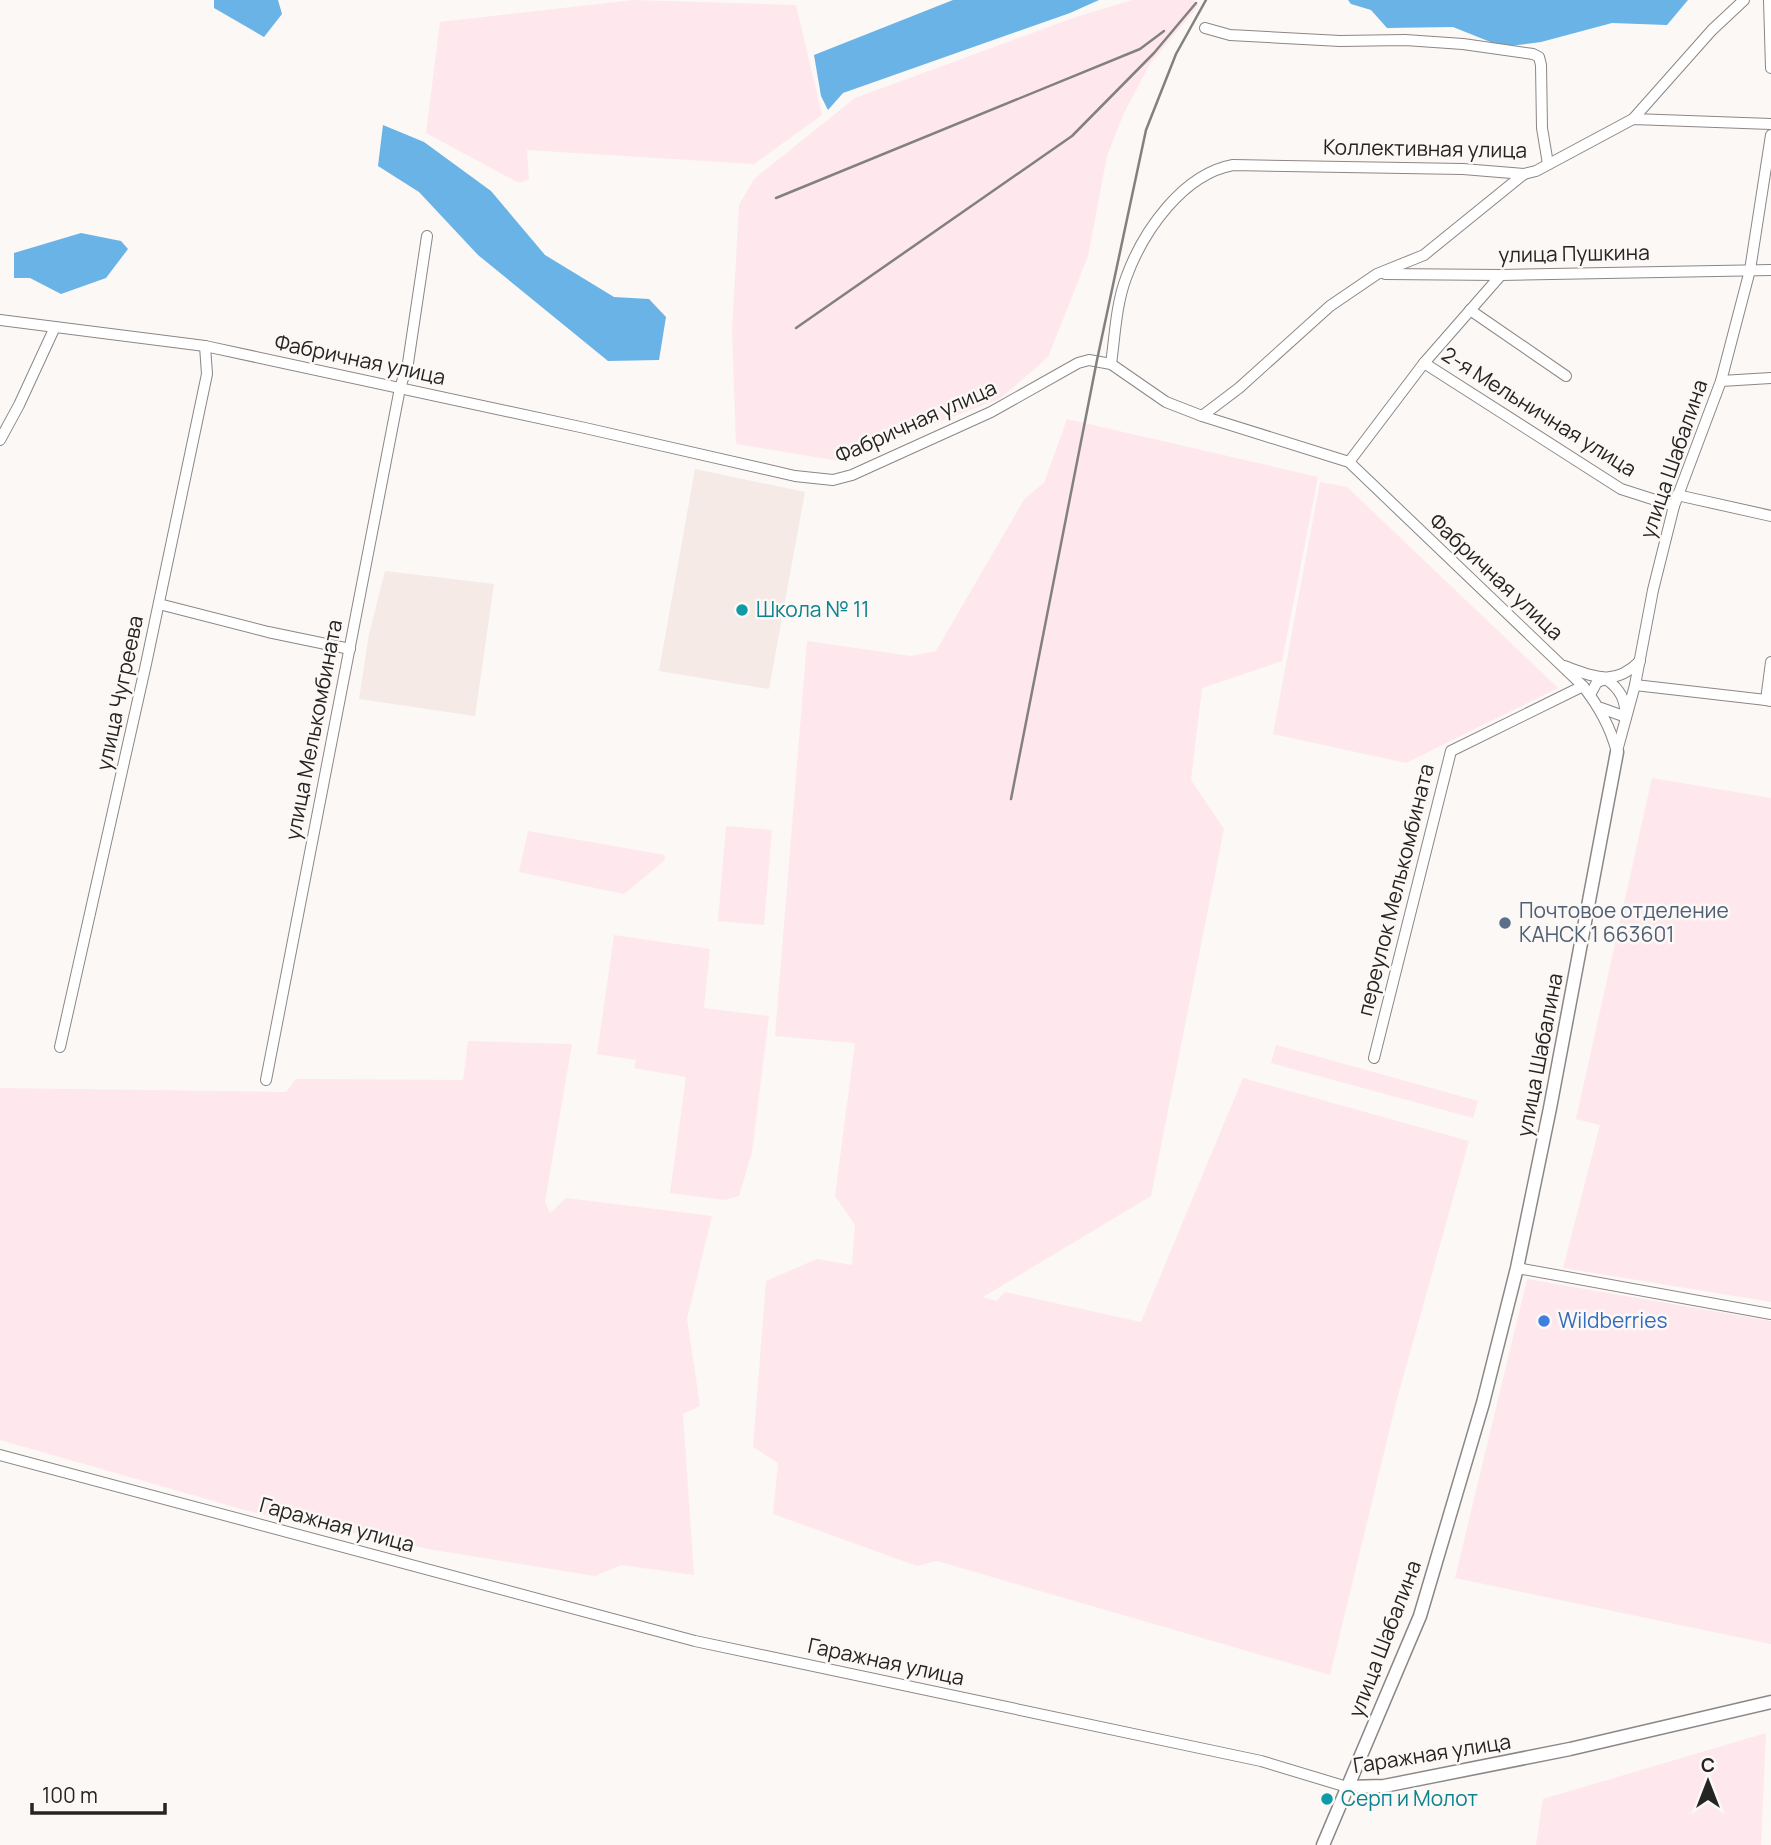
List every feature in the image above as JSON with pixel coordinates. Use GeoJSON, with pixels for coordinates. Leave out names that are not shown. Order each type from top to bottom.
{"type":"FeatureCollection","features":[{"type":"Feature","properties":{"kind":"street"},"geometry":{"type":"LineString","coordinates":[[1633,119],[1712,30],[1744,0]]}},
{"type":"Feature","properties":{"kind":"street"},"geometry":{"type":"LineString","coordinates":[[1769,0],[1771,68]]}},
{"type":"Feature","properties":{"kind":"street"},"geometry":{"type":"LineString","coordinates":[[1206,28],[1230,35],[1340,41],[1405,40],[1463,44],[1534,54],[1539,57],[1541,65],[1542,128],[1548,164]]}},
{"type":"Feature","properties":{"kind":"street","name":"Коллективная улица"},"geometry":{"type":"LineString","coordinates":[[1111,364],[1118,311],[1132,263],[1153,228],[1180,192],[1217,168],[1233,165],[1463,169],[1524,174],[1536,171],[1633,119],[1771,124]]}},
{"type":"Feature","properties":{"kind":"street","name":"улица Шабалина"},"geometry":{"type":"LineString","coordinates":[[1323,1845],[1420,1616],[1483,1403],[1517,1268],[1617,752],[1635,685],[1653,590],[1677,495],[1721,381],[1751,270],[1771,135]]}},
{"type":"Feature","properties":{"kind":"street"},"geometry":{"type":"LineString","coordinates":[[1202,416],[1239,387],[1330,306],[1377,274],[1424,255],[1524,174]]}},
{"type":"Feature","properties":{"kind":"street","name":"улица Мелькомбината"},"geometry":{"type":"LineString","coordinates":[[266,1080],[400,388],[408,363],[427,236]]}},
{"type":"Feature","properties":{"kind":"street","name":"улица Пушкина"},"geometry":{"type":"LineString","coordinates":[[1377,274],[1501,275],[1771,270]]}},
{"type":"Feature","properties":{"kind":"street"},"geometry":{"type":"LineString","coordinates":[[1349,462],[1424,363],[1501,275]]}},
{"type":"Feature","properties":{"kind":"street"},"geometry":{"type":"LineString","coordinates":[[1470,310],[1566,376]]}},
{"type":"Feature","properties":{"kind":"street","name":"Фабричная улица"},"geometry":{"type":"LineString","coordinates":[[0,320],[205,346],[795,476],[833,480],[852,475],[991,412],[1078,363],[1088,360],[1111,364],[1150,393],[1202,416],[1349,462],[1583,686],[1611,728],[1617,752]]}},
{"type":"Feature","properties":{"kind":"street"},"geometry":{"type":"LineString","coordinates":[[0,440],[55,327]]}},
{"type":"Feature","properties":{"kind":"street","name":"улица Чугреева"},"geometry":{"type":"LineString","coordinates":[[60,1046],[159,604],[207,374],[205,346]]}},
{"type":"Feature","properties":{"kind":"street","name":"2-я Мельничная улица"},"geometry":{"type":"LineString","coordinates":[[1424,363],[1621,489],[1674,506]]}},
{"type":"Feature","properties":{"kind":"street"},"geometry":{"type":"LineString","coordinates":[[1721,381],[1771,378]]}},
{"type":"Feature","properties":{"kind":"street"},"geometry":{"type":"LineString","coordinates":[[1677,495],[1771,516]]}},
{"type":"Feature","properties":{"kind":"street"},"geometry":{"type":"LineString","coordinates":[[159,604],[268,632],[350,649]]}},
{"type":"Feature","properties":{"kind":"street"},"geometry":{"type":"LineString","coordinates":[[1590,695],[1597,682],[1629,671],[1640,660]]}},
{"type":"Feature","properties":{"kind":"street"},"geometry":{"type":"LineString","coordinates":[[1635,685],[1769,701],[1771,662]]}},
{"type":"Feature","properties":{"kind":"street"},"geometry":{"type":"LineString","coordinates":[[1561,665],[1606,679],[1617,687],[1626,700],[1626,717],[1600,708]]}},
{"type":"Feature","properties":{"kind":"street","name":"переулок Мелькомбината"},"geometry":{"type":"LineString","coordinates":[[1374,1058],[1451,751],[1583,686]]}},
{"type":"Feature","properties":{"kind":"street"},"geometry":{"type":"LineString","coordinates":[[1517,1268],[1771,1314]]}},
{"type":"Feature","properties":{"kind":"street","name":"Гаражная улица"},"geometry":{"type":"LineString","coordinates":[[0,1455],[695,1641],[1261,1761],[1347,1787],[1384,1786],[1570,1749],[1771,1702]]}},
{"type":"Feature","properties":{"kind":"shaded area"},"geometry":{"type":"Polygon","coordinates":[[[634,0],[796,5],[822,115],[754,164],[527,150],[529,179],[519,183],[426,133],[440,22],[634,0]]]}},
{"type":"Feature","properties":{"kind":"shaded area"},"geometry":{"type":"Polygon","coordinates":[[[1132,0],[1194,0],[1199,5],[1150,64],[1124,113],[1107,156],[1088,256],[1048,357],[1001,398],[839,461],[736,444],[732,331],[739,205],[754,179],[855,98],[1076,17],[1132,0]]]}},
{"type":"Feature","properties":{"kind":"shaded area"},"geometry":{"type":"Polygon","coordinates":[[[1067,419],[1318,477],[1282,661],[1202,688],[1191,780],[1224,829],[1151,1196],[983,1297],[996,1301],[1005,1292],[1141,1322],[1243,1078],[1469,1141],[1397,1399],[1330,1675],[937,1561],[917,1566],[773,1514],[778,1463],[753,1447],[766,1281],[817,1259],[852,1265],[855,1225],[835,1196],[855,1043],[775,1036],[807,641],[911,656],[936,651],[1025,498],[1044,483],[1067,419]]]}},
{"type":"Feature","properties":{"kind":"shaded area"},"geometry":{"type":"Polygon","coordinates":[[[695,469],[805,492],[769,689],[659,671],[695,469]]]}},
{"type":"Feature","properties":{"kind":"shaded area"},"geometry":{"type":"Polygon","coordinates":[[[1320,482],[1347,487],[1558,688],[1406,763],[1273,734],[1320,482]]]}},
{"type":"Feature","properties":{"kind":"shaded area"},"geometry":{"type":"Polygon","coordinates":[[[385,571],[494,584],[475,716],[359,699],[369,634],[385,571]]]}},
{"type":"Feature","properties":{"kind":"shaded area"},"geometry":{"type":"Polygon","coordinates":[[[1652,778],[1771,798],[1771,1302],[1563,1268],[1600,1125],[1576,1119],[1652,778]]]}},
{"type":"Feature","properties":{"kind":"shaded area"},"geometry":{"type":"Polygon","coordinates":[[[726,826],[772,830],[764,925],[718,921],[726,826]]]}},
{"type":"Feature","properties":{"kind":"shaded area"},"geometry":{"type":"Polygon","coordinates":[[[528,831],[665,855],[664,861],[624,894],[519,872],[528,831]]]}},
{"type":"Feature","properties":{"kind":"shaded area"},"geometry":{"type":"Polygon","coordinates":[[[614,935],[710,949],[704,1008],[769,1016],[752,1152],[739,1196],[725,1200],[670,1193],[686,1077],[634,1068],[636,1060],[597,1054],[614,935]]]}},
{"type":"Feature","properties":{"kind":"shaded area"},"geometry":{"type":"Polygon","coordinates":[[[468,1041],[572,1044],[545,1202],[550,1213],[566,1198],[712,1216],[687,1319],[700,1406],[683,1414],[694,1575],[621,1565],[595,1576],[434,1550],[252,1512],[0,1440],[0,1088],[286,1092],[296,1079],[463,1080],[468,1041]]]}},
{"type":"Feature","properties":{"kind":"shaded area"},"geometry":{"type":"Polygon","coordinates":[[[1276,1045],[1478,1101],[1473,1118],[1271,1063],[1276,1045]]]}},
{"type":"Feature","properties":{"kind":"shaded area"},"geometry":{"type":"Polygon","coordinates":[[[1527,1279],[1771,1321],[1771,1644],[1455,1578],[1527,1279]]]}},
{"type":"Feature","properties":{"kind":"shaded area"},"geometry":{"type":"Polygon","coordinates":[[[1766,1733],[1761,1845],[1536,1845],[1543,1799],[1766,1733]]]}},
{"type":"Feature","properties":{"kind":"water"},"geometry":{"type":"Polygon","coordinates":[[[214,0],[278,0],[282,14],[264,37],[214,8],[214,0]]]}},
{"type":"Feature","properties":{"kind":"water"},"geometry":{"type":"Polygon","coordinates":[[[953,0],[1099,0],[1070,13],[843,93],[828,110],[821,96],[814,55],[953,0]]]}},
{"type":"Feature","properties":{"kind":"water"},"geometry":{"type":"Polygon","coordinates":[[[1348,0],[1688,0],[1667,25],[1612,23],[1541,42],[1503,47],[1453,27],[1387,28],[1371,10],[1351,4],[1348,0]]]}},
{"type":"Feature","properties":{"kind":"water"},"geometry":{"type":"Polygon","coordinates":[[[383,125],[424,142],[491,191],[545,255],[614,297],[649,299],[666,317],[659,360],[608,361],[478,255],[419,192],[378,166],[383,125]]]}},
{"type":"Feature","properties":{"kind":"water"},"geometry":{"type":"Polygon","coordinates":[[[81,233],[121,241],[128,249],[106,278],[61,294],[30,278],[14,278],[14,253],[81,233]]]}},
{"type":"Feature","properties":{"kind":"railway"},"geometry":{"type":"LineString","coordinates":[[1011,799],[1097,360],[1146,130],[1176,54],[1206,0]]}},
{"type":"Feature","properties":{"kind":"railway"},"geometry":{"type":"LineString","coordinates":[[796,328],[1072,136],[1154,53],[1196,3]]}},
{"type":"Feature","properties":{"kind":"railway"},"geometry":{"type":"LineString","coordinates":[[776,198],[1140,49],[1164,31]]}},
{"type":"Feature","properties":{"kind":"place","name":"Школа № 11"},"geometry":{"type":"Point","coordinates":[742,610]}},
{"type":"Feature","properties":{"kind":"place","name":"Почтовое отделение КАНСК 1 663601"},"geometry":{"type":"Point","coordinates":[1505,923]}},
{"type":"Feature","properties":{"kind":"place","name":"Wildberries"},"geometry":{"type":"Point","coordinates":[1544,1321]}},
{"type":"Feature","properties":{"kind":"place","name":"Серп и Молот"},"geometry":{"type":"Point","coordinates":[1327,1799]}}]}
